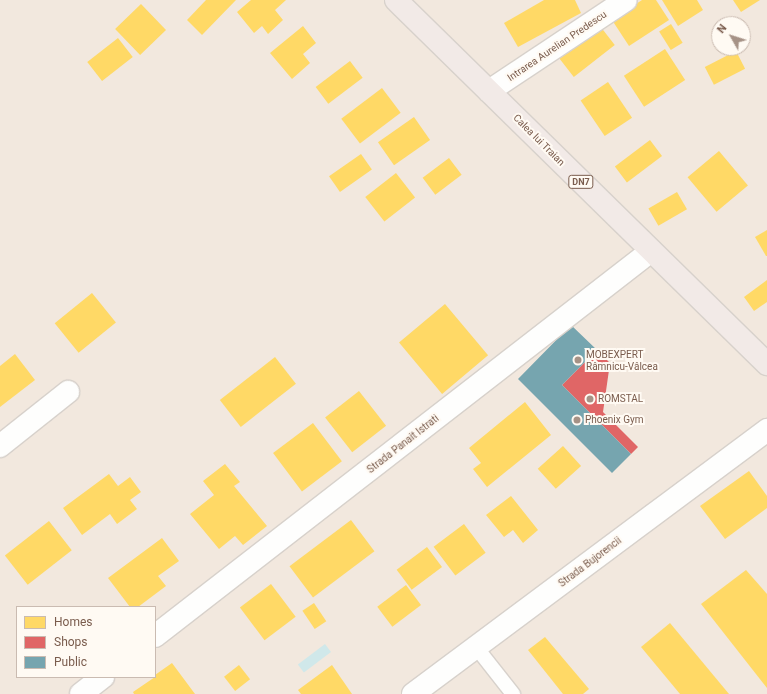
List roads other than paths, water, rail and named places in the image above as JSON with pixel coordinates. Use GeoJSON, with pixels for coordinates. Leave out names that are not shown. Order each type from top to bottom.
{"type":"FeatureCollection","features":[{"type":"Feature","properties":{"kind":"highway","name":"Calea lui Traian"},"geometry":{"type":"LineString","coordinates":[[396,0],[767,364]]}},
{"type":"Feature","properties":{"kind":"street","name":"Intrarea Aurelian Predescu"},"geometry":{"type":"LineString","coordinates":[[489,91],[626,0]]}},
{"type":"Feature","properties":{"kind":"street","name":"Strada Panait Istrati"},"geometry":{"type":"LineString","coordinates":[[156,635],[651,251]]}},
{"type":"Feature","properties":{"kind":"street"},"geometry":{"type":"LineString","coordinates":[[0,446],[68,392]]}},
{"type":"Feature","properties":{"kind":"street","name":"Strada Bujorencii"},"geometry":{"type":"LineString","coordinates":[[413,694],[767,430]]}},
{"type":"Feature","properties":{"kind":"street"},"geometry":{"type":"LineString","coordinates":[[81,694],[102,678]]}},
{"type":"Feature","properties":{"kind":"lane"},"geometry":{"type":"LineString","coordinates":[[476,647],[513,694]]}},
{"type":"Feature","properties":{"kind":"water"},"geometry":{"type":"Polygon","coordinates":[[[325,644],[331,652],[304,672],[298,664],[325,644]]]}},
{"type":"Feature","properties":{"kind":"place","name":"MOBEXPERT Râmnicu-Vâlcea"},"geometry":{"type":"Point","coordinates":[578,360]}},
{"type":"Feature","properties":{"kind":"place","name":"ROMSTAL"},"geometry":{"type":"Point","coordinates":[590,399]}},
{"type":"Feature","properties":{"kind":"place","name":"Phoenix Gym"},"geometry":{"type":"Point","coordinates":[577,420]}}]}
